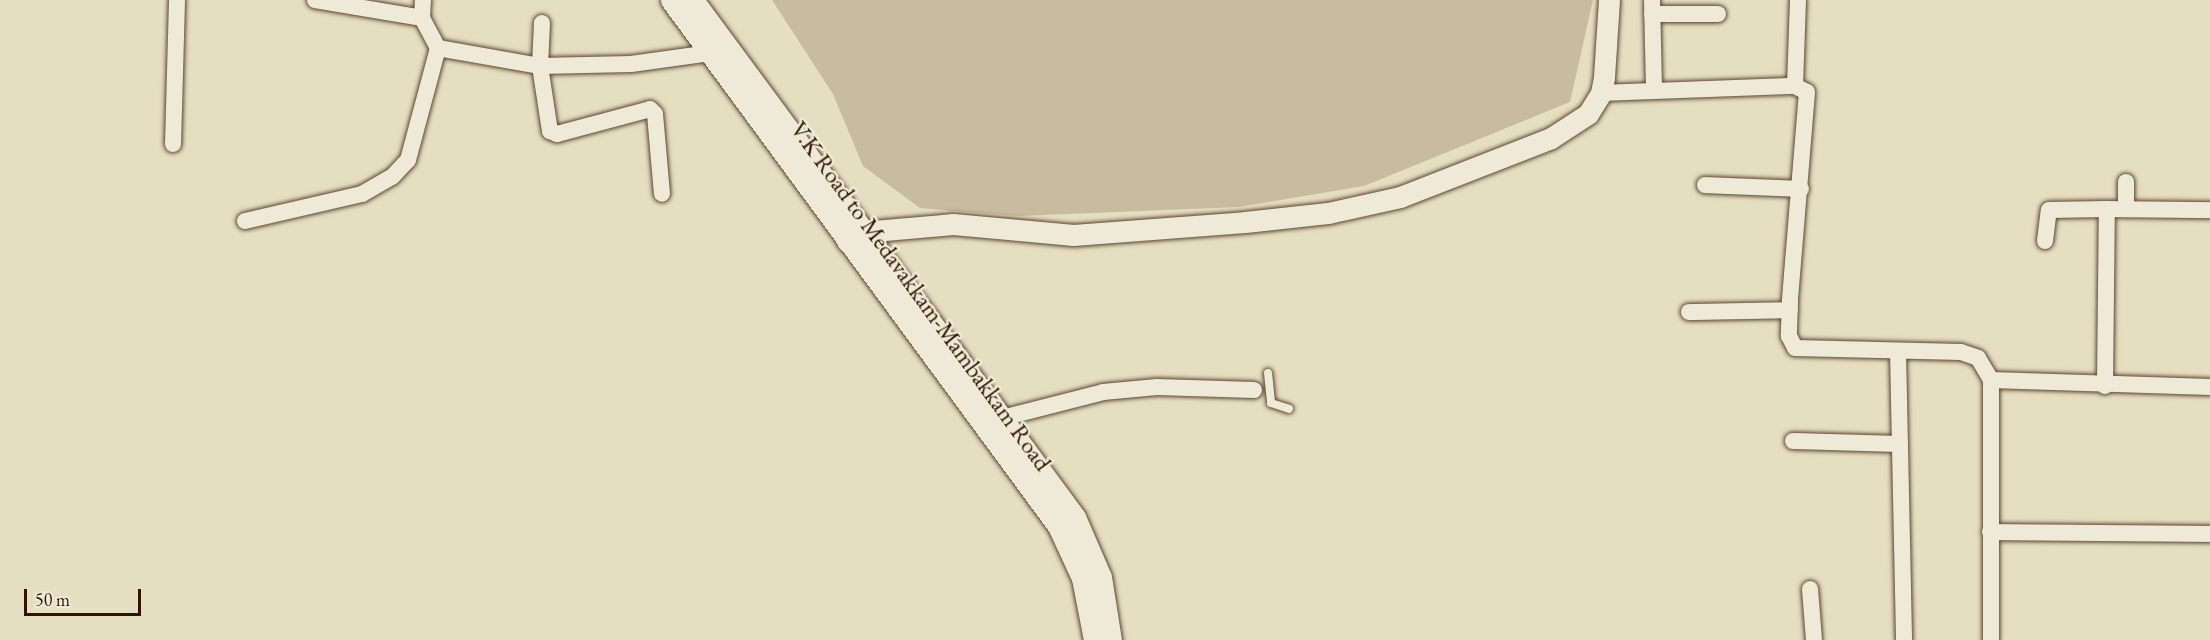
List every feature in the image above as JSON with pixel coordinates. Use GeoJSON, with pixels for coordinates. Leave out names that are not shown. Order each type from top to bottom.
{"type":"FeatureCollection","features":[{"type":"Feature","properties":{"kind":"street"},"geometry":{"type":"LineString","coordinates":[[173,144],[177,0]]}},
{"type":"Feature","properties":{"kind":"street"},"geometry":{"type":"LineString","coordinates":[[315,0],[422,18]]}},
{"type":"Feature","properties":{"kind":"street"},"geometry":{"type":"LineString","coordinates":[[245,221],[362,194],[392,177],[408,160],[438,48],[422,18],[423,0]]}},
{"type":"Feature","properties":{"kind":"street","name":"V.K Road to Medavakkam-Mambakkam Road"},"geometry":{"type":"LineString","coordinates":[[671,0],[710,53],[1002,418],[1075,517],[1092,552],[1103,587],[1111,640]]}},
{"type":"Feature","properties":{"kind":"street","name":"V.K Road to Medavakkam-Mambakkam Road"},"geometry":{"type":"LineString","coordinates":[[693,0],[1058,526],[1082,578],[1094,640]]}},
{"type":"Feature","properties":{"kind":"street"},"geometry":{"type":"LineString","coordinates":[[855,236],[962,224],[1073,235],[1337,211],[1400,197],[1567,131],[1588,114],[1600,93],[1609,0]]}},
{"type":"Feature","properties":{"kind":"street"},"geometry":{"type":"LineString","coordinates":[[1795,86],[1798,0]]}},
{"type":"Feature","properties":{"kind":"street"},"geometry":{"type":"LineString","coordinates":[[1654,91],[1652,7],[1718,14]]}},
{"type":"Feature","properties":{"kind":"street"},"geometry":{"type":"LineString","coordinates":[[542,23],[540,66],[550,131],[557,134],[638,109],[653,111],[662,194]]}},
{"type":"Feature","properties":{"kind":"street"},"geometry":{"type":"LineString","coordinates":[[438,48],[540,66],[631,64],[710,53]]}},
{"type":"Feature","properties":{"kind":"street"},"geometry":{"type":"LineString","coordinates":[[1600,93],[1795,86],[1807,92],[1789,336],[1795,348],[1961,352],[1978,358],[1991,380],[1991,640]]}},
{"type":"Feature","properties":{"kind":"street"},"geometry":{"type":"LineString","coordinates":[[2126,182],[2126,207]]}},
{"type":"Feature","properties":{"kind":"street"},"geometry":{"type":"LineString","coordinates":[[1705,185],[1801,189]]}},
{"type":"Feature","properties":{"kind":"street"},"geometry":{"type":"LineString","coordinates":[[2045,241],[2049,210],[2126,207],[2210,210]]}},
{"type":"Feature","properties":{"kind":"street"},"geometry":{"type":"LineString","coordinates":[[2105,386],[2107,209]]}},
{"type":"Feature","properties":{"kind":"street"},"geometry":{"type":"LineString","coordinates":[[1689,312],[1790,309]]}},
{"type":"Feature","properties":{"kind":"street"},"geometry":{"type":"LineString","coordinates":[[1898,351],[1904,640]]}},
{"type":"Feature","properties":{"kind":"street"},"geometry":{"type":"LineString","coordinates":[[1991,380],[2105,386],[2210,387]]}},
{"type":"Feature","properties":{"kind":"street"},"geometry":{"type":"LineString","coordinates":[[1002,418],[1103,392],[1157,387],[1262,390]]}},
{"type":"Feature","properties":{"kind":"street"},"geometry":{"type":"LineString","coordinates":[[1792,441],[1900,444]]}},
{"type":"Feature","properties":{"kind":"street"},"geometry":{"type":"LineString","coordinates":[[1990,532],[2210,534]]}},
{"type":"Feature","properties":{"kind":"street"},"geometry":{"type":"LineString","coordinates":[[1810,589],[1814,640]]}},
{"type":"Feature","properties":{"kind":"lane"},"geometry":{"type":"LineString","coordinates":[[1268,373],[1262,390],[1271,403],[1289,409]]}},
{"type":"Feature","properties":{"kind":"shaded area"},"geometry":{"type":"Polygon","coordinates":[[[772,0],[1593,0],[1570,102],[1364,186],[1239,207],[1019,216],[920,208],[863,166],[833,94],[772,0]]]}}]}
